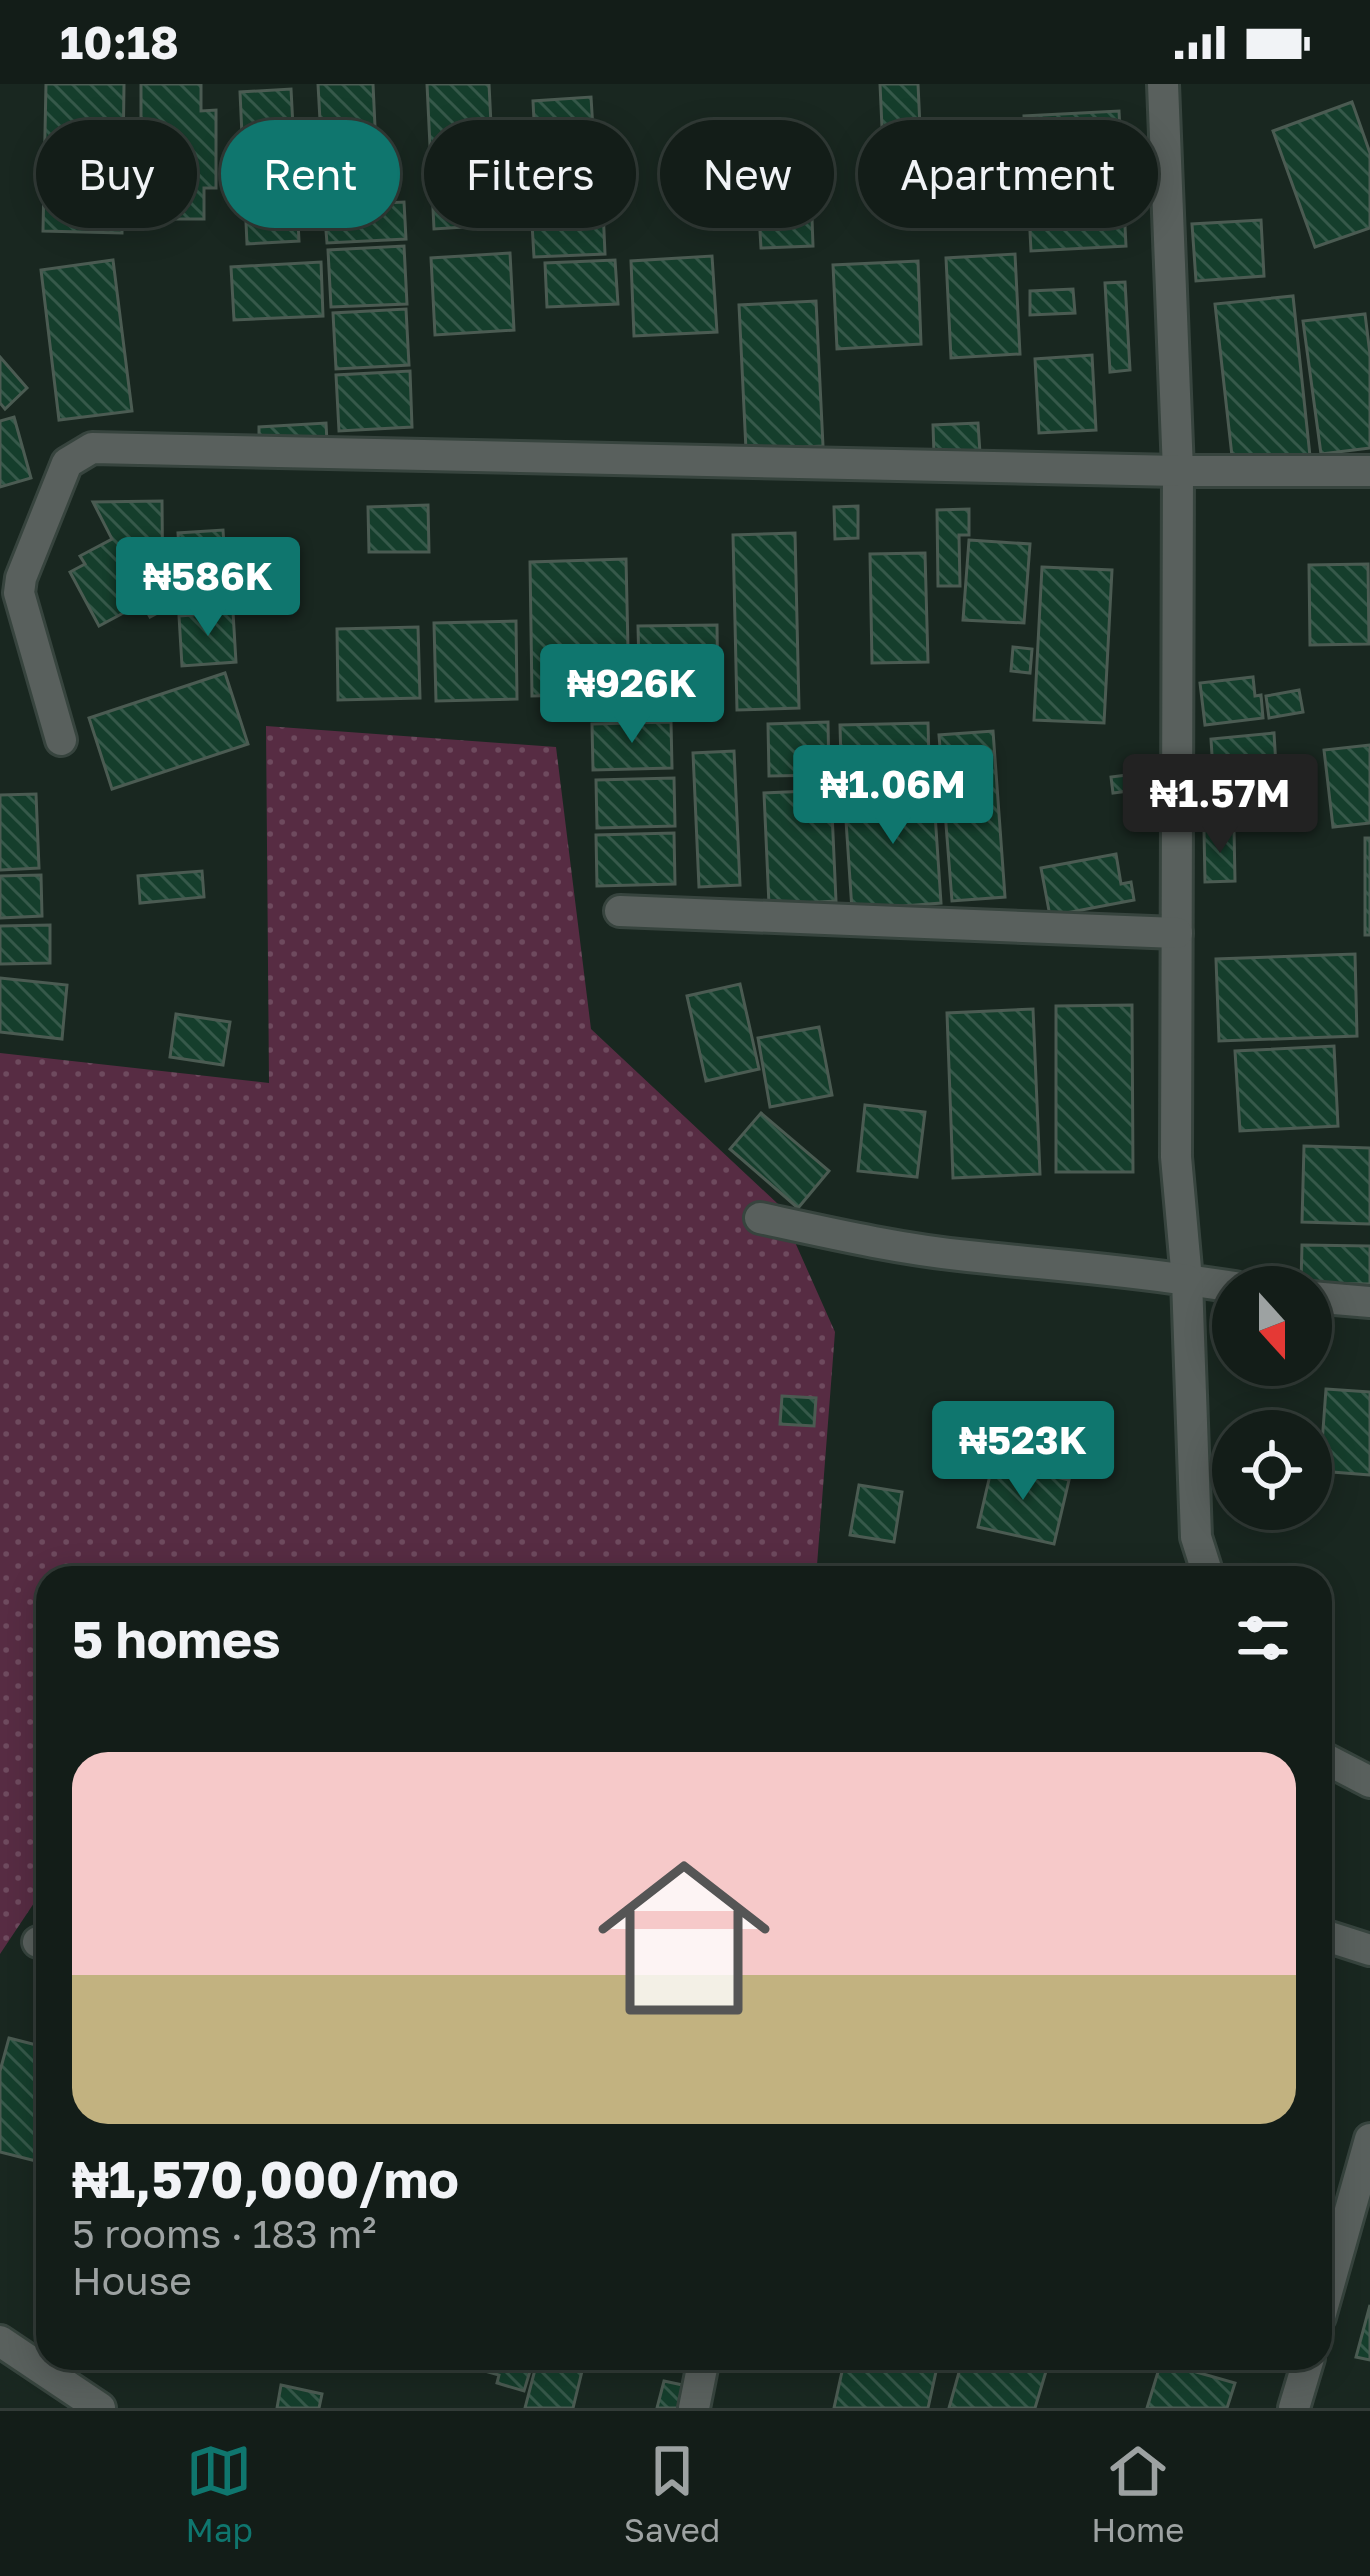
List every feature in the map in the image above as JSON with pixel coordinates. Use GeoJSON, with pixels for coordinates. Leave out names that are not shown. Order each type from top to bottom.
{"type":"FeatureCollection","features":[{"type":"Feature","properties":{"kind":"street"},"geometry":{"type":"LineString","coordinates":[[1163,84],[1178,471],[1176,1157],[1187,1280],[1196,1538],[1204,1566]]}},
{"type":"Feature","properties":{"kind":"street"},"geometry":{"type":"LineString","coordinates":[[61,740],[9,594],[68,464],[92,448],[1370,471]]}},
{"type":"Feature","properties":{"kind":"street"},"geometry":{"type":"LineString","coordinates":[[620,911],[1177,934]]}},
{"type":"Feature","properties":{"kind":"street"},"geometry":{"type":"LineString","coordinates":[[760,1218],[880,1244],[1093,1265],[1212,1284]]}},
{"type":"Feature","properties":{"kind":"street"},"geometry":{"type":"LineString","coordinates":[[1332,1299],[1370,1302]]}},
{"type":"Feature","properties":{"kind":"street"},"geometry":{"type":"LineString","coordinates":[[1332,1762],[1370,1782]]}},
{"type":"Feature","properties":{"kind":"street"},"geometry":{"type":"LineString","coordinates":[[1332,1938],[1370,1949]]}},
{"type":"Feature","properties":{"kind":"street"},"geometry":{"type":"LineString","coordinates":[[1332,2274],[1370,2139]]}},
{"type":"Feature","properties":{"kind":"street"},"geometry":{"type":"LineString","coordinates":[[0,2341],[36,2365]]}},
{"type":"Feature","properties":{"kind":"street"},"geometry":{"type":"LineString","coordinates":[[43,2370],[100,2408]]}},
{"type":"Feature","properties":{"kind":"street"},"geometry":{"type":"LineString","coordinates":[[694,2408],[702,2370]]}},
{"type":"Feature","properties":{"kind":"street"},"geometry":{"type":"LineString","coordinates":[[1294,2408],[1305,2370]]}},
{"type":"Feature","properties":{"kind":"shaded area"},"geometry":{"type":"Polygon","coordinates":[[[266,726],[556,747],[591,1029],[778,1204],[835,1332],[817,1566],[36,1566],[36,1900],[0,1954],[0,1053],[269,1083],[266,726]]]}},
{"type":"Feature","properties":{"kind":"building"},"geometry":{"type":"Polygon","coordinates":[[[46,84],[124,84],[124,120],[45,120],[46,84]]]}},
{"type":"Feature","properties":{"kind":"building"},"geometry":{"type":"Polygon","coordinates":[[[141,84],[201,84],[201,111],[216,110],[216,188],[204,188],[204,219],[197,219],[197,120],[141,120],[141,84]]]}},
{"type":"Feature","properties":{"kind":"building"},"geometry":{"type":"Polygon","coordinates":[[[318,84],[373,84],[375,120],[320,120],[318,84]]]}},
{"type":"Feature","properties":{"kind":"building"},"geometry":{"type":"Polygon","coordinates":[[[427,84],[489,84],[491,120],[429,120],[427,84]]]}},
{"type":"Feature","properties":{"kind":"building"},"geometry":{"type":"Polygon","coordinates":[[[880,84],[918,84],[920,120],[882,120],[880,84]]]}},
{"type":"Feature","properties":{"kind":"building"},"geometry":{"type":"Polygon","coordinates":[[[291,89],[293,120],[241,120],[240,92],[291,89]]]}},
{"type":"Feature","properties":{"kind":"building"},"geometry":{"type":"Polygon","coordinates":[[[591,97],[592,120],[534,120],[533,101],[591,97]]]}},
{"type":"Feature","properties":{"kind":"building"},"geometry":{"type":"Polygon","coordinates":[[[1352,102],[1370,153],[1370,228],[1315,247],[1273,131],[1352,102]]]}},
{"type":"Feature","properties":{"kind":"building"},"geometry":{"type":"Polygon","coordinates":[[[1119,111],[1119,120],[1024,120],[1024,116],[1119,111]]]}},
{"type":"Feature","properties":{"kind":"building"},"geometry":{"type":"Polygon","coordinates":[[[400,202],[404,202],[406,239],[327,243],[326,228],[400,228],[400,202]]]}},
{"type":"Feature","properties":{"kind":"building"},"geometry":{"type":"Polygon","coordinates":[[[1261,220],[1264,276],[1196,281],[1192,224],[1261,220]]]}},
{"type":"Feature","properties":{"kind":"building"},"geometry":{"type":"Polygon","coordinates":[[[43,228],[122,228],[122,233],[43,228]]]}},
{"type":"Feature","properties":{"kind":"building"},"geometry":{"type":"Polygon","coordinates":[[[246,228],[298,228],[299,241],[247,244],[246,228]]]}},
{"type":"Feature","properties":{"kind":"building"},"geometry":{"type":"Polygon","coordinates":[[[532,228],[604,228],[605,254],[534,257],[532,228]]]}},
{"type":"Feature","properties":{"kind":"building"},"geometry":{"type":"Polygon","coordinates":[[[760,228],[812,228],[813,246],[761,248],[760,228]]]}},
{"type":"Feature","properties":{"kind":"building"},"geometry":{"type":"Polygon","coordinates":[[[1030,228],[1125,228],[1126,246],[1031,251],[1030,228]]]}},
{"type":"Feature","properties":{"kind":"building"},"geometry":{"type":"Polygon","coordinates":[[[404,246],[407,304],[331,307],[328,250],[404,246]]]}},
{"type":"Feature","properties":{"kind":"building"},"geometry":{"type":"Polygon","coordinates":[[[510,253],[514,330],[435,335],[431,258],[510,253]]]}},
{"type":"Feature","properties":{"kind":"building"},"geometry":{"type":"Polygon","coordinates":[[[1015,254],[1020,354],[951,358],[946,258],[1015,254]]]}},
{"type":"Feature","properties":{"kind":"building"},"geometry":{"type":"Polygon","coordinates":[[[712,256],[717,332],[634,336],[631,261],[712,256]]]}},
{"type":"Feature","properties":{"kind":"building"},"geometry":{"type":"Polygon","coordinates":[[[113,260],[132,411],[59,420],[41,270],[113,260]]]}},
{"type":"Feature","properties":{"kind":"building"},"geometry":{"type":"Polygon","coordinates":[[[615,260],[618,304],[547,307],[545,263],[615,260]]]}},
{"type":"Feature","properties":{"kind":"building"},"geometry":{"type":"Polygon","coordinates":[[[918,261],[921,344],[837,349],[833,265],[918,261]]]}},
{"type":"Feature","properties":{"kind":"building"},"geometry":{"type":"Polygon","coordinates":[[[321,262],[323,316],[234,320],[231,267],[321,262]]]}},
{"type":"Feature","properties":{"kind":"building"},"geometry":{"type":"Polygon","coordinates":[[[1125,282],[1130,370],[1110,372],[1105,283],[1125,282]]]}},
{"type":"Feature","properties":{"kind":"building"},"geometry":{"type":"Polygon","coordinates":[[[1073,289],[1075,313],[1030,315],[1030,291],[1073,289]]]}},
{"type":"Feature","properties":{"kind":"building"},"geometry":{"type":"Polygon","coordinates":[[[1293,296],[1310,456],[1233,465],[1215,304],[1293,296]]]}},
{"type":"Feature","properties":{"kind":"building"},"geometry":{"type":"Polygon","coordinates":[[[816,301],[823,446],[746,450],[739,305],[816,301]]]}},
{"type":"Feature","properties":{"kind":"building"},"geometry":{"type":"Polygon","coordinates":[[[406,309],[409,365],[336,369],[333,313],[406,309]]]}},
{"type":"Feature","properties":{"kind":"building"},"geometry":{"type":"Polygon","coordinates":[[[1365,314],[1370,448],[1321,454],[1303,321],[1365,314]]]}},
{"type":"Feature","properties":{"kind":"building"},"geometry":{"type":"Polygon","coordinates":[[[1092,355],[1096,430],[1039,433],[1035,359],[1092,355]]]}},
{"type":"Feature","properties":{"kind":"building"},"geometry":{"type":"Polygon","coordinates":[[[0,357],[27,388],[5,409],[0,403],[0,357]]]}},
{"type":"Feature","properties":{"kind":"building"},"geometry":{"type":"Polygon","coordinates":[[[410,371],[412,427],[339,431],[336,375],[410,371]]]}},
{"type":"Feature","properties":{"kind":"building"},"geometry":{"type":"Polygon","coordinates":[[[14,417],[31,478],[0,487],[0,421],[14,417]]]}},
{"type":"Feature","properties":{"kind":"building"},"geometry":{"type":"Polygon","coordinates":[[[326,423],[327,442],[259,446],[259,427],[326,423]]]}},
{"type":"Feature","properties":{"kind":"building"},"geometry":{"type":"Polygon","coordinates":[[[978,423],[980,453],[934,455],[933,425],[978,423]]]}},
{"type":"Feature","properties":{"kind":"building"},"geometry":{"type":"Polygon","coordinates":[[[162,501],[163,610],[150,617],[142,603],[99,626],[70,572],[85,564],[80,556],[112,539],[93,502],[162,501]]]}},
{"type":"Feature","properties":{"kind":"building"},"geometry":{"type":"Polygon","coordinates":[[[428,505],[429,552],[369,552],[368,507],[428,505]]]}},
{"type":"Feature","properties":{"kind":"building"},"geometry":{"type":"Polygon","coordinates":[[[858,506],[858,538],[835,539],[834,507],[858,506]]]}},
{"type":"Feature","properties":{"kind":"building"},"geometry":{"type":"Polygon","coordinates":[[[969,509],[969,535],[959,535],[960,586],[938,586],[937,510],[969,509]]]}},
{"type":"Feature","properties":{"kind":"building"},"geometry":{"type":"Polygon","coordinates":[[[223,530],[228,604],[183,607],[178,533],[223,530]]]}},
{"type":"Feature","properties":{"kind":"building"},"geometry":{"type":"Polygon","coordinates":[[[795,533],[799,708],[737,710],[733,535],[795,533]]]}},
{"type":"Feature","properties":{"kind":"building"},"geometry":{"type":"Polygon","coordinates":[[[969,540],[1030,544],[1024,623],[963,620],[969,540]]]}},
{"type":"Feature","properties":{"kind":"building"},"geometry":{"type":"Polygon","coordinates":[[[925,553],[928,662],[872,663],[870,554],[925,553]]]}},
{"type":"Feature","properties":{"kind":"building"},"geometry":{"type":"Polygon","coordinates":[[[626,559],[629,694],[532,696],[530,562],[626,559]]]}},
{"type":"Feature","properties":{"kind":"building"},"geometry":{"type":"Polygon","coordinates":[[[1368,564],[1369,644],[1310,645],[1309,565],[1368,564]]]}},
{"type":"Feature","properties":{"kind":"building"},"geometry":{"type":"Polygon","coordinates":[[[1042,567],[1112,570],[1104,723],[1034,720],[1042,567]]]}},
{"type":"Feature","properties":{"kind":"building"},"geometry":{"type":"Polygon","coordinates":[[[233,612],[236,662],[182,666],[179,616],[233,612]]]}},
{"type":"Feature","properties":{"kind":"building"},"geometry":{"type":"Polygon","coordinates":[[[516,621],[517,699],[436,701],[434,623],[516,621]]]}},
{"type":"Feature","properties":{"kind":"building"},"geometry":{"type":"Polygon","coordinates":[[[717,625],[718,707],[640,708],[638,626],[717,625]]]}},
{"type":"Feature","properties":{"kind":"building"},"geometry":{"type":"Polygon","coordinates":[[[418,627],[420,698],[338,700],[337,629],[418,627]]]}},
{"type":"Feature","properties":{"kind":"building"},"geometry":{"type":"Polygon","coordinates":[[[1013,647],[1032,649],[1030,673],[1011,671],[1013,647]]]}},
{"type":"Feature","properties":{"kind":"building"},"geometry":{"type":"Polygon","coordinates":[[[225,673],[248,744],[112,789],[89,718],[225,673]]]}},
{"type":"Feature","properties":{"kind":"building"},"geometry":{"type":"Polygon","coordinates":[[[1253,677],[1263,718],[1205,725],[1200,683],[1253,677]]]}},
{"type":"Feature","properties":{"kind":"building"},"geometry":{"type":"Polygon","coordinates":[[[1299,690],[1303,712],[1269,718],[1266,696],[1299,690]]]}},
{"type":"Feature","properties":{"kind":"building"},"geometry":{"type":"Polygon","coordinates":[[[671,722],[672,768],[593,770],[592,724],[671,722]]]}},
{"type":"Feature","properties":{"kind":"building"},"geometry":{"type":"Polygon","coordinates":[[[828,722],[829,775],[769,776],[768,724],[828,722]]]}},
{"type":"Feature","properties":{"kind":"building"},"geometry":{"type":"Polygon","coordinates":[[[928,723],[929,759],[841,761],[840,725],[928,723]]]}},
{"type":"Feature","properties":{"kind":"building"},"geometry":{"type":"Polygon","coordinates":[[[993,731],[1005,897],[952,901],[939,735],[993,731]]]}},
{"type":"Feature","properties":{"kind":"building"},"geometry":{"type":"Polygon","coordinates":[[[1274,733],[1276,766],[1213,771],[1211,739],[1274,733]]]}},
{"type":"Feature","properties":{"kind":"building"},"geometry":{"type":"Polygon","coordinates":[[[1370,745],[1370,823],[1333,827],[1324,750],[1370,745]]]}},
{"type":"Feature","properties":{"kind":"building"},"geometry":{"type":"Polygon","coordinates":[[[734,751],[740,885],[699,887],[693,753],[734,751]]]}},
{"type":"Feature","properties":{"kind":"building"},"geometry":{"type":"Polygon","coordinates":[[[1135,774],[1137,790],[1113,793],[1111,777],[1135,774]]]}},
{"type":"Feature","properties":{"kind":"building"},"geometry":{"type":"Polygon","coordinates":[[[674,778],[675,826],[597,828],[596,780],[674,778]]]}},
{"type":"Feature","properties":{"kind":"building"},"geometry":{"type":"Polygon","coordinates":[[[933,784],[941,903],[852,910],[844,791],[933,784]]]}},
{"type":"Feature","properties":{"kind":"building"},"geometry":{"type":"Polygon","coordinates":[[[831,790],[836,901],[769,905],[764,793],[831,790]]]}},
{"type":"Feature","properties":{"kind":"building"},"geometry":{"type":"Polygon","coordinates":[[[1229,793],[1236,821],[1205,822],[1205,794],[1229,793]]]}},
{"type":"Feature","properties":{"kind":"building"},"geometry":{"type":"Polygon","coordinates":[[[36,794],[39,868],[0,870],[0,795],[36,794]]]}},
{"type":"Feature","properties":{"kind":"building"},"geometry":{"type":"Polygon","coordinates":[[[1234,829],[1235,881],[1205,882],[1204,830],[1234,829]]]}},
{"type":"Feature","properties":{"kind":"building"},"geometry":{"type":"Polygon","coordinates":[[[674,833],[675,884],[597,886],[596,835],[674,833]]]}},
{"type":"Feature","properties":{"kind":"building"},"geometry":{"type":"Polygon","coordinates":[[[1365,838],[1370,838],[1370,935],[1365,935],[1365,838]]]}},
{"type":"Feature","properties":{"kind":"building"},"geometry":{"type":"Polygon","coordinates":[[[1116,854],[1121,884],[1131,882],[1134,900],[1050,916],[1041,868],[1116,854]]]}},
{"type":"Feature","properties":{"kind":"building"},"geometry":{"type":"Polygon","coordinates":[[[202,871],[204,897],[140,903],[138,876],[202,871]]]}},
{"type":"Feature","properties":{"kind":"building"},"geometry":{"type":"Polygon","coordinates":[[[41,875],[42,916],[0,918],[0,876],[41,875]]]}},
{"type":"Feature","properties":{"kind":"building"},"geometry":{"type":"Polygon","coordinates":[[[50,925],[50,963],[0,964],[0,926],[50,925]]]}},
{"type":"Feature","properties":{"kind":"building"},"geometry":{"type":"Polygon","coordinates":[[[1355,954],[1357,1036],[1219,1041],[1216,959],[1355,954]]]}},
{"type":"Feature","properties":{"kind":"building"},"geometry":{"type":"Polygon","coordinates":[[[0,978],[67,985],[62,1039],[0,1032],[0,978]]]}},
{"type":"Feature","properties":{"kind":"building"},"geometry":{"type":"Polygon","coordinates":[[[740,984],[759,1069],[706,1081],[687,996],[740,984]]]}},
{"type":"Feature","properties":{"kind":"building"},"geometry":{"type":"Polygon","coordinates":[[[1132,1005],[1133,1172],[1056,1172],[1056,1006],[1132,1005]]]}},
{"type":"Feature","properties":{"kind":"building"},"geometry":{"type":"Polygon","coordinates":[[[1033,1009],[1040,1174],[953,1178],[947,1013],[1033,1009]]]}},
{"type":"Feature","properties":{"kind":"building"},"geometry":{"type":"Polygon","coordinates":[[[176,1014],[230,1022],[223,1065],[170,1057],[176,1014]]]}},
{"type":"Feature","properties":{"kind":"building"},"geometry":{"type":"Polygon","coordinates":[[[819,1027],[832,1095],[770,1107],[758,1038],[819,1027]]]}},
{"type":"Feature","properties":{"kind":"building"},"geometry":{"type":"Polygon","coordinates":[[[1334,1046],[1338,1126],[1240,1131],[1235,1051],[1334,1046]]]}},
{"type":"Feature","properties":{"kind":"building"},"geometry":{"type":"Polygon","coordinates":[[[865,1105],[925,1112],[917,1177],[858,1171],[865,1105]]]}},
{"type":"Feature","properties":{"kind":"building"},"geometry":{"type":"Polygon","coordinates":[[[761,1113],[829,1171],[798,1208],[730,1149],[761,1113]]]}},
{"type":"Feature","properties":{"kind":"building"},"geometry":{"type":"Polygon","coordinates":[[[1304,1146],[1370,1148],[1370,1224],[1302,1222],[1304,1146]]]}},
{"type":"Feature","properties":{"kind":"building"},"geometry":{"type":"Polygon","coordinates":[[[1302,1245],[1370,1246],[1370,1284],[1332,1283],[1332,1266],[1301,1266],[1302,1245]]]}},
{"type":"Feature","properties":{"kind":"building"},"geometry":{"type":"Polygon","coordinates":[[[1326,1389],[1370,1392],[1370,1475],[1332,1472],[1332,1410],[1324,1410],[1326,1389]]]}},
{"type":"Feature","properties":{"kind":"building"},"geometry":{"type":"Polygon","coordinates":[[[782,1396],[816,1398],[814,1426],[780,1424],[782,1396]]]}},
{"type":"Feature","properties":{"kind":"building"},"geometry":{"type":"Polygon","coordinates":[[[993,1462],[1069,1480],[1054,1544],[978,1527],[993,1462]]]}},
{"type":"Feature","properties":{"kind":"building"},"geometry":{"type":"Polygon","coordinates":[[[859,1485],[902,1492],[894,1542],[850,1535],[859,1485]]]}},
{"type":"Feature","properties":{"kind":"building"},"geometry":{"type":"Polygon","coordinates":[[[9,2038],[36,2045],[36,2161],[0,2152],[0,2071],[9,2038]]]}},
{"type":"Feature","properties":{"kind":"building"},"geometry":{"type":"Polygon","coordinates":[[[1370,2305],[1370,2360],[1356,2357],[1370,2305]]]}},
{"type":"Feature","properties":{"kind":"building"},"geometry":{"type":"Polygon","coordinates":[[[481,2370],[530,2370],[524,2391],[497,2383],[499,2375],[481,2370]]]}},
{"type":"Feature","properties":{"kind":"building"},"geometry":{"type":"Polygon","coordinates":[[[535,2370],[582,2370],[573,2408],[525,2408],[535,2370]]]}},
{"type":"Feature","properties":{"kind":"building"},"geometry":{"type":"Polygon","coordinates":[[[842,2370],[936,2370],[928,2408],[834,2408],[842,2370]]]}},
{"type":"Feature","properties":{"kind":"building"},"geometry":{"type":"Polygon","coordinates":[[[960,2370],[1046,2370],[1035,2408],[949,2408],[960,2370]]]}},
{"type":"Feature","properties":{"kind":"building"},"geometry":{"type":"Polygon","coordinates":[[[1159,2370],[1189,2370],[1235,2383],[1227,2408],[1147,2408],[1159,2370]]]}},
{"type":"Feature","properties":{"kind":"building"},"geometry":{"type":"Polygon","coordinates":[[[664,2381],[687,2386],[681,2408],[657,2408],[664,2381]]]}},
{"type":"Feature","properties":{"kind":"building"},"geometry":{"type":"Polygon","coordinates":[[[281,2385],[322,2394],[319,2408],[277,2408],[281,2385]]]}}]}
